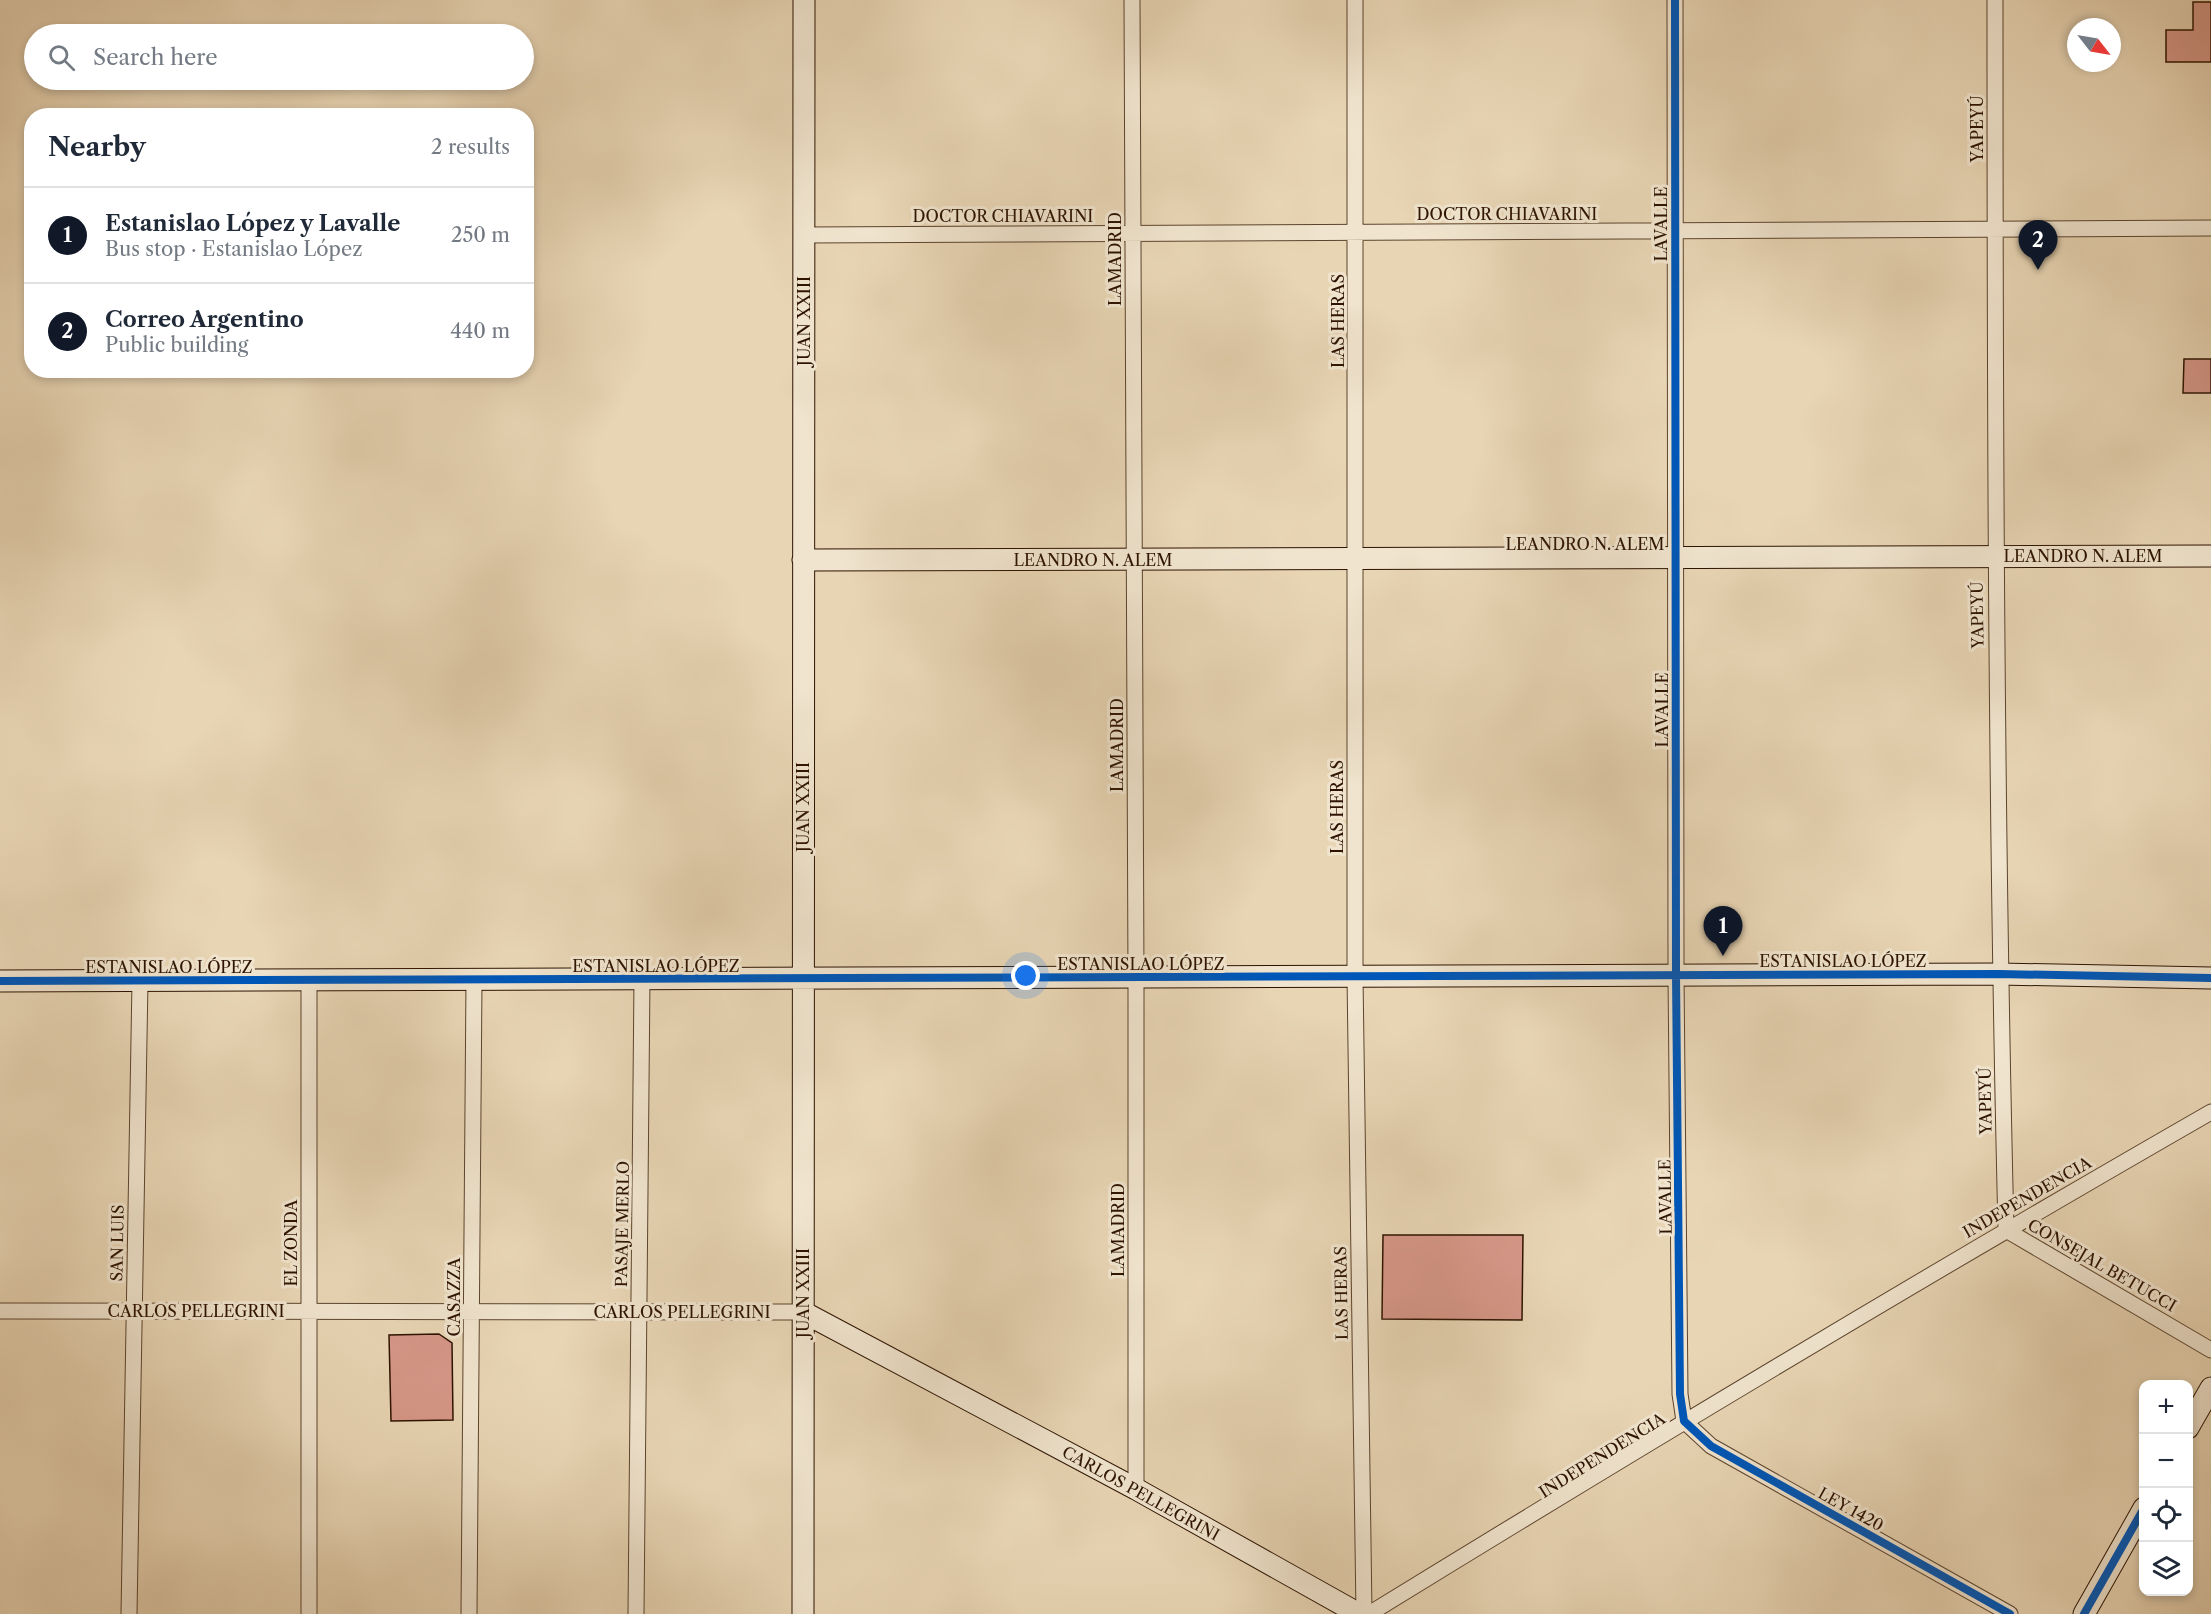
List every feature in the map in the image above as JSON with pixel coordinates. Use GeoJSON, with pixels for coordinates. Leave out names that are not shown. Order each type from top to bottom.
{"type":"FeatureCollection","features":[{"type":"Feature","properties":{"kind":"main road","name":"JUAN XXIII"},"geometry":{"type":"LineString","coordinates":[[803,1614],[804,0]]}},
{"type":"Feature","properties":{"kind":"main road","name":"LEANDRO N. ALEM"},"geometry":{"type":"LineString","coordinates":[[803,560],[2211,556]]}},
{"type":"Feature","properties":{"kind":"main road","name":"ESTANISLAO LÓPEZ"},"geometry":{"type":"LineString","coordinates":[[0,981],[803,980],[2000,974],[2211,978]]}},
{"type":"Feature","properties":{"kind":"main road","name":"CARLOS PELLEGRINI"},"geometry":{"type":"LineString","coordinates":[[803,1312],[1136,1489],[1359,1614]]}},
{"type":"Feature","properties":{"kind":"main road"},"geometry":{"type":"LineString","coordinates":[[2193,1419],[2211,1388]]}},
{"type":"Feature","properties":{"kind":"main road"},"geometry":{"type":"LineString","coordinates":[[2084,1614],[2139,1517]]}},
{"type":"Feature","properties":{"kind":"street","name":"LAMADRID"},"geometry":{"type":"LineString","coordinates":[[1132,0],[1136,1489]]}},
{"type":"Feature","properties":{"kind":"street","name":"LAS HERAS"},"geometry":{"type":"LineString","coordinates":[[1355,0],[1355,976],[1366,1614]]}},
{"type":"Feature","properties":{"kind":"street","name":"LAVALLE"},"geometry":{"type":"LineString","coordinates":[[1675,0],[1676,975],[1680,1394],[1684,1421]]}},
{"type":"Feature","properties":{"kind":"street","name":"YAPEYÚ"},"geometry":{"type":"LineString","coordinates":[[1995,0],[1995,556],[2000,974],[2006,1230]]}},
{"type":"Feature","properties":{"kind":"street","name":"DOCTOR CHIAVARINI"},"geometry":{"type":"LineString","coordinates":[[804,235],[2211,228]]}},
{"type":"Feature","properties":{"kind":"street","name":"PASAJE MERLO"},"geometry":{"type":"LineString","coordinates":[[636,1614],[642,979]]}},
{"type":"Feature","properties":{"kind":"street","name":"EL ZONDA"},"geometry":{"type":"LineString","coordinates":[[309,980],[309,1614]]}},
{"type":"Feature","properties":{"kind":"street","name":"CASAZZA"},"geometry":{"type":"LineString","coordinates":[[469,1614],[474,980]]}},
{"type":"Feature","properties":{"kind":"street","name":"SAN LUIS"},"geometry":{"type":"LineString","coordinates":[[129,1614],[140,981]]}},
{"type":"Feature","properties":{"kind":"street","name":"INDEPENDENCIA"},"geometry":{"type":"LineString","coordinates":[[1366,1614],[1684,1421],[2006,1230],[2211,1112]]}},
{"type":"Feature","properties":{"kind":"street","name":"CONSEJAL BETUCCI"},"geometry":{"type":"LineString","coordinates":[[2006,1230],[2211,1350]]}},
{"type":"Feature","properties":{"kind":"street","name":"CARLOS PELLEGRINI"},"geometry":{"type":"LineString","coordinates":[[0,1311],[803,1312]]}},
{"type":"Feature","properties":{"kind":"street","name":"LEY 1420"},"geometry":{"type":"LineString","coordinates":[[1684,1421],[1711,1446],[2010,1614]]}},
{"type":"Feature","properties":{"kind":"building"},"geometry":{"type":"Polygon","coordinates":[[[2193,2],[2211,2],[2211,62],[2166,62],[2166,30],[2193,30],[2193,2]]]}},
{"type":"Feature","properties":{"kind":"building"},"geometry":{"type":"Polygon","coordinates":[[[2184,359],[2211,359],[2211,393],[2183,393],[2184,359]]]}},
{"type":"Feature","properties":{"kind":"building"},"geometry":{"type":"Polygon","coordinates":[[[1383,1235],[1523,1235],[1522,1320],[1382,1319],[1383,1235]]]}},
{"type":"Feature","properties":{"kind":"building"},"geometry":{"type":"Polygon","coordinates":[[[439,1334],[452,1343],[453,1420],[391,1421],[389,1335],[439,1334]]]}},
{"type":"Feature","properties":{"kind":"cycle path"},"geometry":{"type":"LineString","coordinates":[[1675,0],[1676,975],[1680,1394],[1684,1421],[1711,1446],[2010,1614]]}},
{"type":"Feature","properties":{"kind":"cycle path"},"geometry":{"type":"LineString","coordinates":[[0,981],[1999,974],[2211,978]]}},
{"type":"Feature","properties":{"kind":"cycle path"},"geometry":{"type":"LineString","coordinates":[[2084,1614],[2139,1517]]}},
{"type":"Feature","properties":{"kind":"place","name":"Correo Argentino"},"geometry":{"type":"Point","coordinates":[2038,270]}},
{"type":"Feature","properties":{"kind":"place","name":"Estanislao López y Lavalle"},"geometry":{"type":"Point","coordinates":[1723,956]}}]}
